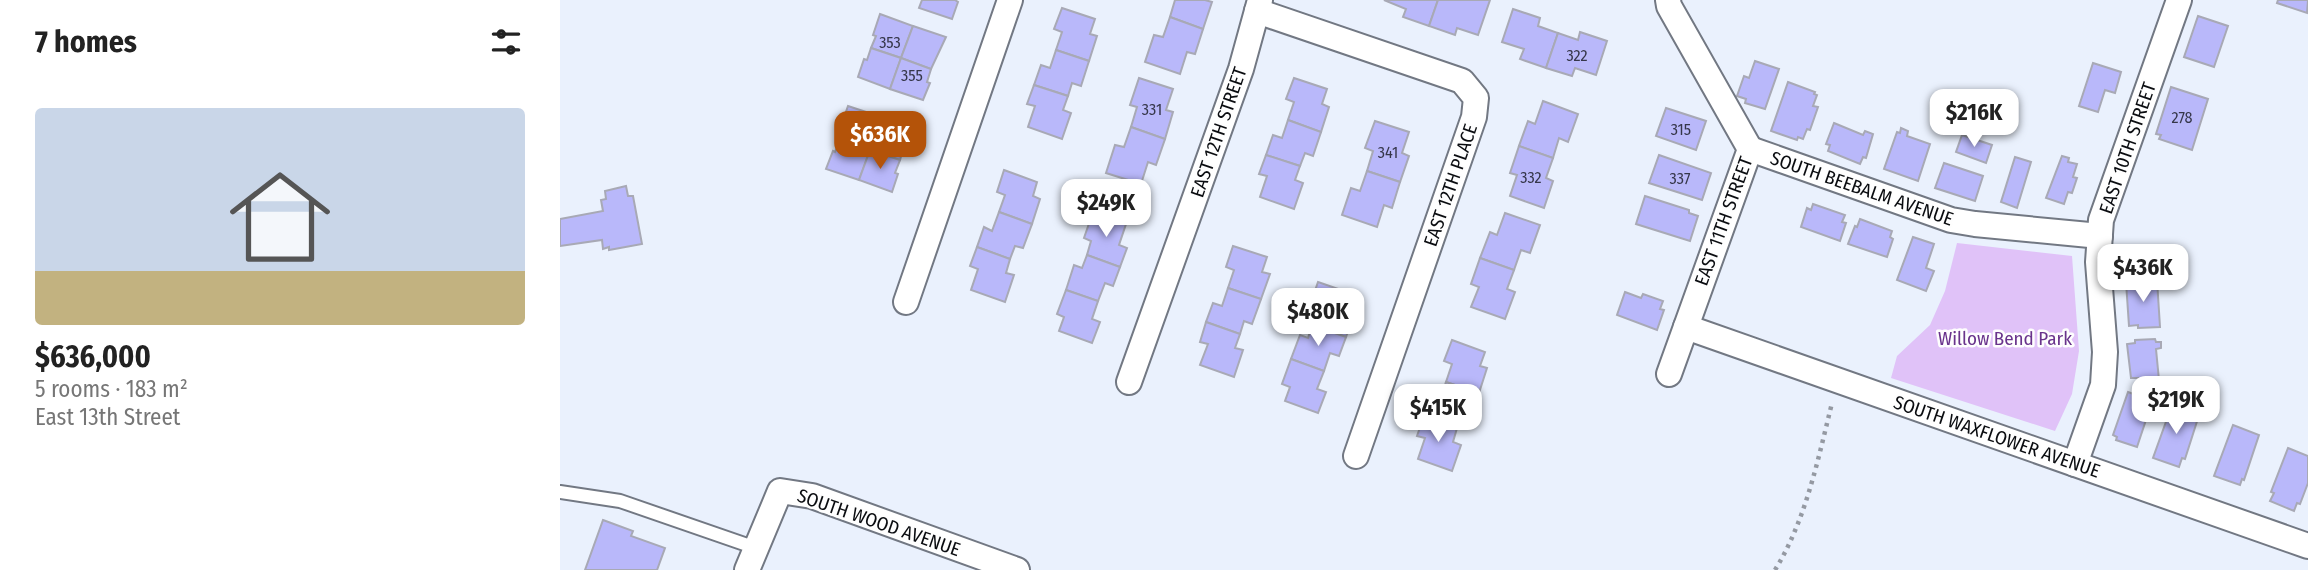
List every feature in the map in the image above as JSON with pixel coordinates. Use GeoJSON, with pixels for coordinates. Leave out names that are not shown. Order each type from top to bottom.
{"type":"FeatureCollection","features":[{"type":"Feature","properties":{"kind":"street"},"geometry":{"type":"LineString","coordinates":[[906,302],[1010,0]]}},
{"type":"Feature","properties":{"kind":"street","name":"EAST 11TH STREET"},"geometry":{"type":"LineString","coordinates":[[1668,0],[1749,149],[1669,373]]}},
{"type":"Feature","properties":{"kind":"street","name":"EAST 10TH STREET"},"geometry":{"type":"LineString","coordinates":[[2075,464],[2103,385],[2105,352],[2098,262],[2101,220],[2179,0]]}},
{"type":"Feature","properties":{"kind":"street","name":"EAST 12TH STREET"},"geometry":{"type":"LineString","coordinates":[[1129,382],[1241,69],[1259,5]]}},
{"type":"Feature","properties":{"kind":"street","name":"EAST 12TH PLACE"},"geometry":{"type":"LineString","coordinates":[[1259,5],[1293,21],[1462,81],[1476,98],[1469,130],[1356,456]]}},
{"type":"Feature","properties":{"kind":"street","name":"SOUTH BEEBALM AVENUE"},"geometry":{"type":"LineString","coordinates":[[1749,149],[1951,220],[2100,236]]}},
{"type":"Feature","properties":{"kind":"street","name":"SOUTH WAXFLOWER AVENUE"},"geometry":{"type":"LineString","coordinates":[[1686,327],[2308,546]]}},
{"type":"Feature","properties":{"kind":"street","name":"SOUTH WOOD AVENUE"},"geometry":{"type":"LineString","coordinates":[[752,559],[780,491],[812,496],[1017,570]]}},
{"type":"Feature","properties":{"kind":"lane"},"geometry":{"type":"LineString","coordinates":[[560,492],[620,501],[752,559]]}},
{"type":"Feature","properties":{"kind":"path"},"geometry":{"type":"LineString","coordinates":[[1775,570],[1790,546],[1815,469],[1837,380]]}},
{"type":"Feature","properties":{"kind":"green space","name":"Willow Bend Park"},"geometry":{"type":"Polygon","coordinates":[[[1957,243],[2072,256],[2079,351],[2072,394],[2055,431],[1891,378],[1897,356],[1930,325],[1945,291],[1957,243]]]}},
{"type":"Feature","properties":{"kind":"building"},"geometry":{"type":"Polygon","coordinates":[[[922,0],[958,2],[952,19],[919,8],[922,0]]]}},
{"type":"Feature","properties":{"kind":"building"},"geometry":{"type":"Polygon","coordinates":[[[1175,0],[1212,2],[1203,29],[1170,17],[1175,0]]]}},
{"type":"Feature","properties":{"kind":"building"},"geometry":{"type":"Polygon","coordinates":[[[1384,0],[1438,0],[1429,26],[1403,17],[1406,9],[1384,0]]]}},
{"type":"Feature","properties":{"kind":"building"},"geometry":{"type":"Polygon","coordinates":[[[1438,0],[1490,0],[1478,35],[1457,28],[1455,35],[1429,26],[1438,0]]]}},
{"type":"Feature","properties":{"kind":"building"},"geometry":{"type":"Polygon","coordinates":[[[2278,0],[2308,0],[2307,13],[2277,3],[2278,0]]]}},
{"type":"Feature","properties":{"kind":"building"},"geometry":{"type":"Polygon","coordinates":[[[1062,8],[1095,19],[1090,34],[1097,36],[1089,61],[1056,50],[1062,32],[1054,29],[1062,8]]]}},
{"type":"Feature","properties":{"kind":"building"},"geometry":{"type":"Polygon","coordinates":[[[1513,9],[1540,18],[1538,26],[1558,33],[1546,68],[1520,59],[1524,49],[1502,42],[1513,9]]]}},
{"type":"Feature","properties":{"kind":"building"},"geometry":{"type":"Polygon","coordinates":[[[880,14],[913,26],[901,58],[871,48],[880,14]]]}},
{"type":"Feature","properties":{"kind":"building"},"geometry":{"type":"Polygon","coordinates":[[[2198,16],[2228,26],[2214,67],[2184,57],[2198,16]]]}},
{"type":"Feature","properties":{"kind":"building"},"geometry":{"type":"Polygon","coordinates":[[[1170,17],[1203,29],[1195,54],[1187,52],[1180,74],[1145,62],[1154,35],[1163,37],[1170,17]]]}},
{"type":"Feature","properties":{"kind":"building"},"geometry":{"type":"Polygon","coordinates":[[[913,26],[946,37],[931,69],[901,58],[913,26]]]}},
{"type":"Feature","properties":{"kind":"building"},"geometry":{"type":"Polygon","coordinates":[[[1580,32],[1607,41],[1596,75],[1575,68],[1572,76],[1546,68],[1558,33],[1578,40],[1580,32]]]}},
{"type":"Feature","properties":{"kind":"building"},"geometry":{"type":"Polygon","coordinates":[[[871,48],[901,58],[890,89],[858,77],[871,48]]]}},
{"type":"Feature","properties":{"kind":"building"},"geometry":{"type":"Polygon","coordinates":[[[1056,50],[1089,61],[1081,86],[1072,83],[1068,96],[1034,85],[1041,65],[1050,68],[1056,50]]]}},
{"type":"Feature","properties":{"kind":"building"},"geometry":{"type":"Polygon","coordinates":[[[901,58],[931,69],[927,82],[930,83],[923,100],[890,89],[901,58]]]}},
{"type":"Feature","properties":{"kind":"building"},"geometry":{"type":"Polygon","coordinates":[[[1755,61],[1779,69],[1765,109],[1745,103],[1746,99],[1737,96],[1744,76],[1749,78],[1755,61]]]}},
{"type":"Feature","properties":{"kind":"building"},"geometry":{"type":"Polygon","coordinates":[[[2093,63],[2121,72],[2115,93],[2105,90],[2098,112],[2079,106],[2093,63]]]}},
{"type":"Feature","properties":{"kind":"building"},"geometry":{"type":"Polygon","coordinates":[[[1139,78],[1173,89],[1166,110],[1173,112],[1165,139],[1131,127],[1137,107],[1130,105],[1139,78]]]}},
{"type":"Feature","properties":{"kind":"building"},"geometry":{"type":"Polygon","coordinates":[[[1294,78],[1327,89],[1322,104],[1329,107],[1321,132],[1288,120],[1294,102],[1286,99],[1294,78]]]}},
{"type":"Feature","properties":{"kind":"building"},"geometry":{"type":"Polygon","coordinates":[[[1788,82],[1817,95],[1813,106],[1818,107],[1810,130],[1807,129],[1803,139],[1798,137],[1797,140],[1771,131],[1788,82]]]}},
{"type":"Feature","properties":{"kind":"building"},"geometry":{"type":"Polygon","coordinates":[[[1034,85],[1068,96],[1063,110],[1071,113],[1062,139],[1028,127],[1035,106],[1027,104],[1034,85]]]}},
{"type":"Feature","properties":{"kind":"building"},"geometry":{"type":"Polygon","coordinates":[[[2171,87],[2208,99],[2192,150],[2159,139],[2161,135],[2156,134],[2171,87]]]}},
{"type":"Feature","properties":{"kind":"building"},"geometry":{"type":"Polygon","coordinates":[[[1543,101],[1578,114],[1568,142],[1559,138],[1553,158],[1519,146],[1528,121],[1535,124],[1543,101]]]}},
{"type":"Feature","properties":{"kind":"building"},"geometry":{"type":"Polygon","coordinates":[[[848,106],[881,117],[870,150],[840,139],[848,106]]]}},
{"type":"Feature","properties":{"kind":"building"},"geometry":{"type":"Polygon","coordinates":[[[1666,108],[1706,121],[1696,150],[1656,136],[1666,108]]]}},
{"type":"Feature","properties":{"kind":"building"},"geometry":{"type":"Polygon","coordinates":[[[881,117],[914,129],[908,148],[904,146],[900,160],[870,150],[881,117]]]}},
{"type":"Feature","properties":{"kind":"building"},"geometry":{"type":"Polygon","coordinates":[[[1288,120],[1321,132],[1313,156],[1305,153],[1300,166],[1266,155],[1273,135],[1282,138],[1288,120]]]}},
{"type":"Feature","properties":{"kind":"building"},"geometry":{"type":"Polygon","coordinates":[[[1375,121],[1409,132],[1402,153],[1409,156],[1400,182],[1367,171],[1373,151],[1365,148],[1375,121]]]}},
{"type":"Feature","properties":{"kind":"building"},"geometry":{"type":"Polygon","coordinates":[[[1834,123],[1863,135],[1865,131],[1873,134],[1866,158],[1863,157],[1860,164],[1828,151],[1830,145],[1826,144],[1834,123]]]}},
{"type":"Feature","properties":{"kind":"building"},"geometry":{"type":"Polygon","coordinates":[[[1131,127],[1165,139],[1156,165],[1148,162],[1141,184],[1106,173],[1115,145],[1124,147],[1131,127]]]}},
{"type":"Feature","properties":{"kind":"building"},"geometry":{"type":"Polygon","coordinates":[[[1901,128],[1908,131],[1907,136],[1930,144],[1918,181],[1884,169],[1897,132],[1900,133],[1901,128]]]}},
{"type":"Feature","properties":{"kind":"building"},"geometry":{"type":"Polygon","coordinates":[[[1962,135],[1992,145],[1986,163],[1956,152],[1962,135]]]}},
{"type":"Feature","properties":{"kind":"building"},"geometry":{"type":"Polygon","coordinates":[[[840,139],[870,150],[859,180],[826,169],[840,139]]]}},
{"type":"Feature","properties":{"kind":"building"},"geometry":{"type":"Polygon","coordinates":[[[1519,146],[1553,158],[1546,178],[1553,181],[1544,208],[1510,196],[1517,175],[1510,173],[1519,146]]]}},
{"type":"Feature","properties":{"kind":"building"},"geometry":{"type":"Polygon","coordinates":[[[870,150],[900,160],[892,192],[859,180],[870,150]]]}},
{"type":"Feature","properties":{"kind":"building"},"geometry":{"type":"Polygon","coordinates":[[[1266,155],[1300,166],[1295,180],[1303,183],[1294,209],[1260,197],[1267,176],[1259,174],[1266,155]]]}},
{"type":"Feature","properties":{"kind":"building"},"geometry":{"type":"Polygon","coordinates":[[[1659,155],[1711,173],[1702,200],[1649,183],[1659,155]]]}},
{"type":"Feature","properties":{"kind":"building"},"geometry":{"type":"Polygon","coordinates":[[[2062,156],[2069,158],[2068,162],[2077,164],[2073,177],[2077,178],[2072,193],[2068,192],[2064,204],[2046,198],[2062,156]]]}},
{"type":"Feature","properties":{"kind":"building"},"geometry":{"type":"Polygon","coordinates":[[[2015,157],[2031,162],[2017,208],[2001,202],[2015,157]]]}},
{"type":"Feature","properties":{"kind":"building"},"geometry":{"type":"Polygon","coordinates":[[[1944,163],[1983,176],[1975,201],[1935,188],[1944,163]]]}},
{"type":"Feature","properties":{"kind":"building"},"geometry":{"type":"Polygon","coordinates":[[[1004,170],[1037,182],[1033,196],[1040,199],[1032,224],[999,212],[1005,195],[997,192],[1004,170]]]}},
{"type":"Feature","properties":{"kind":"building"},"geometry":{"type":"Polygon","coordinates":[[[1367,171],[1400,182],[1392,208],[1384,205],[1377,227],[1342,215],[1351,188],[1360,191],[1367,171]]]}},
{"type":"Feature","properties":{"kind":"building"},"geometry":{"type":"Polygon","coordinates":[[[626,186],[628,196],[633,196],[642,244],[609,250],[609,247],[603,249],[602,240],[560,246],[560,219],[603,211],[601,200],[606,199],[605,191],[626,186]]]}},
{"type":"Feature","properties":{"kind":"building"},"geometry":{"type":"Polygon","coordinates":[[[1645,196],[1689,210],[1689,213],[1698,216],[1690,241],[1636,224],[1645,196]]]}},
{"type":"Feature","properties":{"kind":"building"},"geometry":{"type":"Polygon","coordinates":[[[1813,204],[1845,215],[1842,222],[1846,223],[1840,241],[1801,227],[1807,208],[1811,210],[1813,204]]]}},
{"type":"Feature","properties":{"kind":"building"},"geometry":{"type":"Polygon","coordinates":[[[999,212],[1032,224],[1023,248],[1015,246],[1010,259],[977,247],[984,227],[992,231],[999,212]]]}},
{"type":"Feature","properties":{"kind":"building"},"geometry":{"type":"Polygon","coordinates":[[[1093,212],[1126,224],[1119,245],[1127,248],[1120,267],[1087,255],[1091,241],[1084,238],[1093,212]]]}},
{"type":"Feature","properties":{"kind":"building"},"geometry":{"type":"Polygon","coordinates":[[[1505,213],[1540,225],[1530,253],[1521,250],[1514,270],[1480,258],[1490,232],[1497,235],[1505,213]]]}},
{"type":"Feature","properties":{"kind":"building"},"geometry":{"type":"Polygon","coordinates":[[[1860,219],[1892,231],[1890,237],[1893,239],[1887,257],[1848,244],[1860,219]]]}},
{"type":"Feature","properties":{"kind":"building"},"geometry":{"type":"Polygon","coordinates":[[[1913,237],[1934,244],[1926,268],[1934,271],[1926,291],[1897,280],[1913,237]]]}},
{"type":"Feature","properties":{"kind":"building"},"geometry":{"type":"Polygon","coordinates":[[[1233,246],[1267,257],[1262,272],[1270,274],[1261,299],[1228,288],[1234,270],[1226,267],[1233,246]]]}},
{"type":"Feature","properties":{"kind":"building"},"geometry":{"type":"Polygon","coordinates":[[[977,247],[1010,259],[1006,273],[1014,275],[1005,302],[971,290],[978,269],[970,266],[977,247]]]}},
{"type":"Feature","properties":{"kind":"building"},"geometry":{"type":"Polygon","coordinates":[[[1087,255],[1120,267],[1113,286],[1105,283],[1098,301],[1066,290],[1074,265],[1082,268],[1087,255]]]}},
{"type":"Feature","properties":{"kind":"building"},"geometry":{"type":"Polygon","coordinates":[[[1480,258],[1514,270],[1507,289],[1515,292],[1505,319],[1471,307],[1479,287],[1471,284],[1480,258]]]}},
{"type":"Feature","properties":{"kind":"building"},"geometry":{"type":"Polygon","coordinates":[[[2157,280],[2160,327],[2129,326],[2126,282],[2157,280]]]}},
{"type":"Feature","properties":{"kind":"building"},"geometry":{"type":"Polygon","coordinates":[[[1318,282],[1353,294],[1345,315],[1353,317],[1346,337],[1312,325],[1317,311],[1309,308],[1318,282]]]}},
{"type":"Feature","properties":{"kind":"building"},"geometry":{"type":"Polygon","coordinates":[[[1228,288],[1261,299],[1252,324],[1244,321],[1240,334],[1206,322],[1213,303],[1222,306],[1228,288]]]}},
{"type":"Feature","properties":{"kind":"building"},"geometry":{"type":"Polygon","coordinates":[[[1066,290],[1098,301],[1092,319],[1100,322],[1092,343],[1059,331],[1064,317],[1057,314],[1066,290]]]}},
{"type":"Feature","properties":{"kind":"building"},"geometry":{"type":"Polygon","coordinates":[[[1625,292],[1641,298],[1643,294],[1663,301],[1660,309],[1664,310],[1657,330],[1617,315],[1625,292]]]}},
{"type":"Feature","properties":{"kind":"building"},"geometry":{"type":"Polygon","coordinates":[[[1206,322],[1240,334],[1235,348],[1243,350],[1234,377],[1200,365],[1208,344],[1200,342],[1206,322]]]}},
{"type":"Feature","properties":{"kind":"building"},"geometry":{"type":"Polygon","coordinates":[[[1312,325],[1346,337],[1339,356],[1330,353],[1324,371],[1291,359],[1300,335],[1308,338],[1312,325]]]}},
{"type":"Feature","properties":{"kind":"building"},"geometry":{"type":"Polygon","coordinates":[[[2155,339],[2156,342],[2161,342],[2161,348],[2156,349],[2159,380],[2138,382],[2138,378],[2131,378],[2127,344],[2135,343],[2135,340],[2155,339]]]}},
{"type":"Feature","properties":{"kind":"building"},"geometry":{"type":"Polygon","coordinates":[[[1452,340],[1485,352],[1480,366],[1487,368],[1479,393],[1446,382],[1452,364],[1444,361],[1452,340]]]}},
{"type":"Feature","properties":{"kind":"building"},"geometry":{"type":"Polygon","coordinates":[[[1291,359],[1324,371],[1317,389],[1326,392],[1318,413],[1285,401],[1290,387],[1282,384],[1291,359]]]}},
{"type":"Feature","properties":{"kind":"building"},"geometry":{"type":"Polygon","coordinates":[[[1446,382],[1479,393],[1470,418],[1462,415],[1457,428],[1424,416],[1431,397],[1440,400],[1446,382]]]}},
{"type":"Feature","properties":{"kind":"building"},"geometry":{"type":"Polygon","coordinates":[[[2128,392],[2153,401],[2149,412],[2153,413],[2151,419],[2147,417],[2137,447],[2116,440],[2117,437],[2113,435],[2128,392]]]}},
{"type":"Feature","properties":{"kind":"building"},"geometry":{"type":"Polygon","coordinates":[[[2172,405],[2199,415],[2185,459],[2182,458],[2179,467],[2153,458],[2172,405]]]}},
{"type":"Feature","properties":{"kind":"building"},"geometry":{"type":"Polygon","coordinates":[[[1424,416],[1457,428],[1453,442],[1461,445],[1452,471],[1418,459],[1425,438],[1417,436],[1424,416]]]}},
{"type":"Feature","properties":{"kind":"building"},"geometry":{"type":"Polygon","coordinates":[[[2233,425],[2259,435],[2240,485],[2214,476],[2233,425]]]}},
{"type":"Feature","properties":{"kind":"building"},"geometry":{"type":"Polygon","coordinates":[[[2288,448],[2308,456],[2308,483],[2300,504],[2297,503],[2294,511],[2270,501],[2288,448]]]}},
{"type":"Feature","properties":{"kind":"building"},"geometry":{"type":"Polygon","coordinates":[[[603,520],[633,531],[631,536],[665,548],[657,570],[585,570],[603,520]]]}}]}
